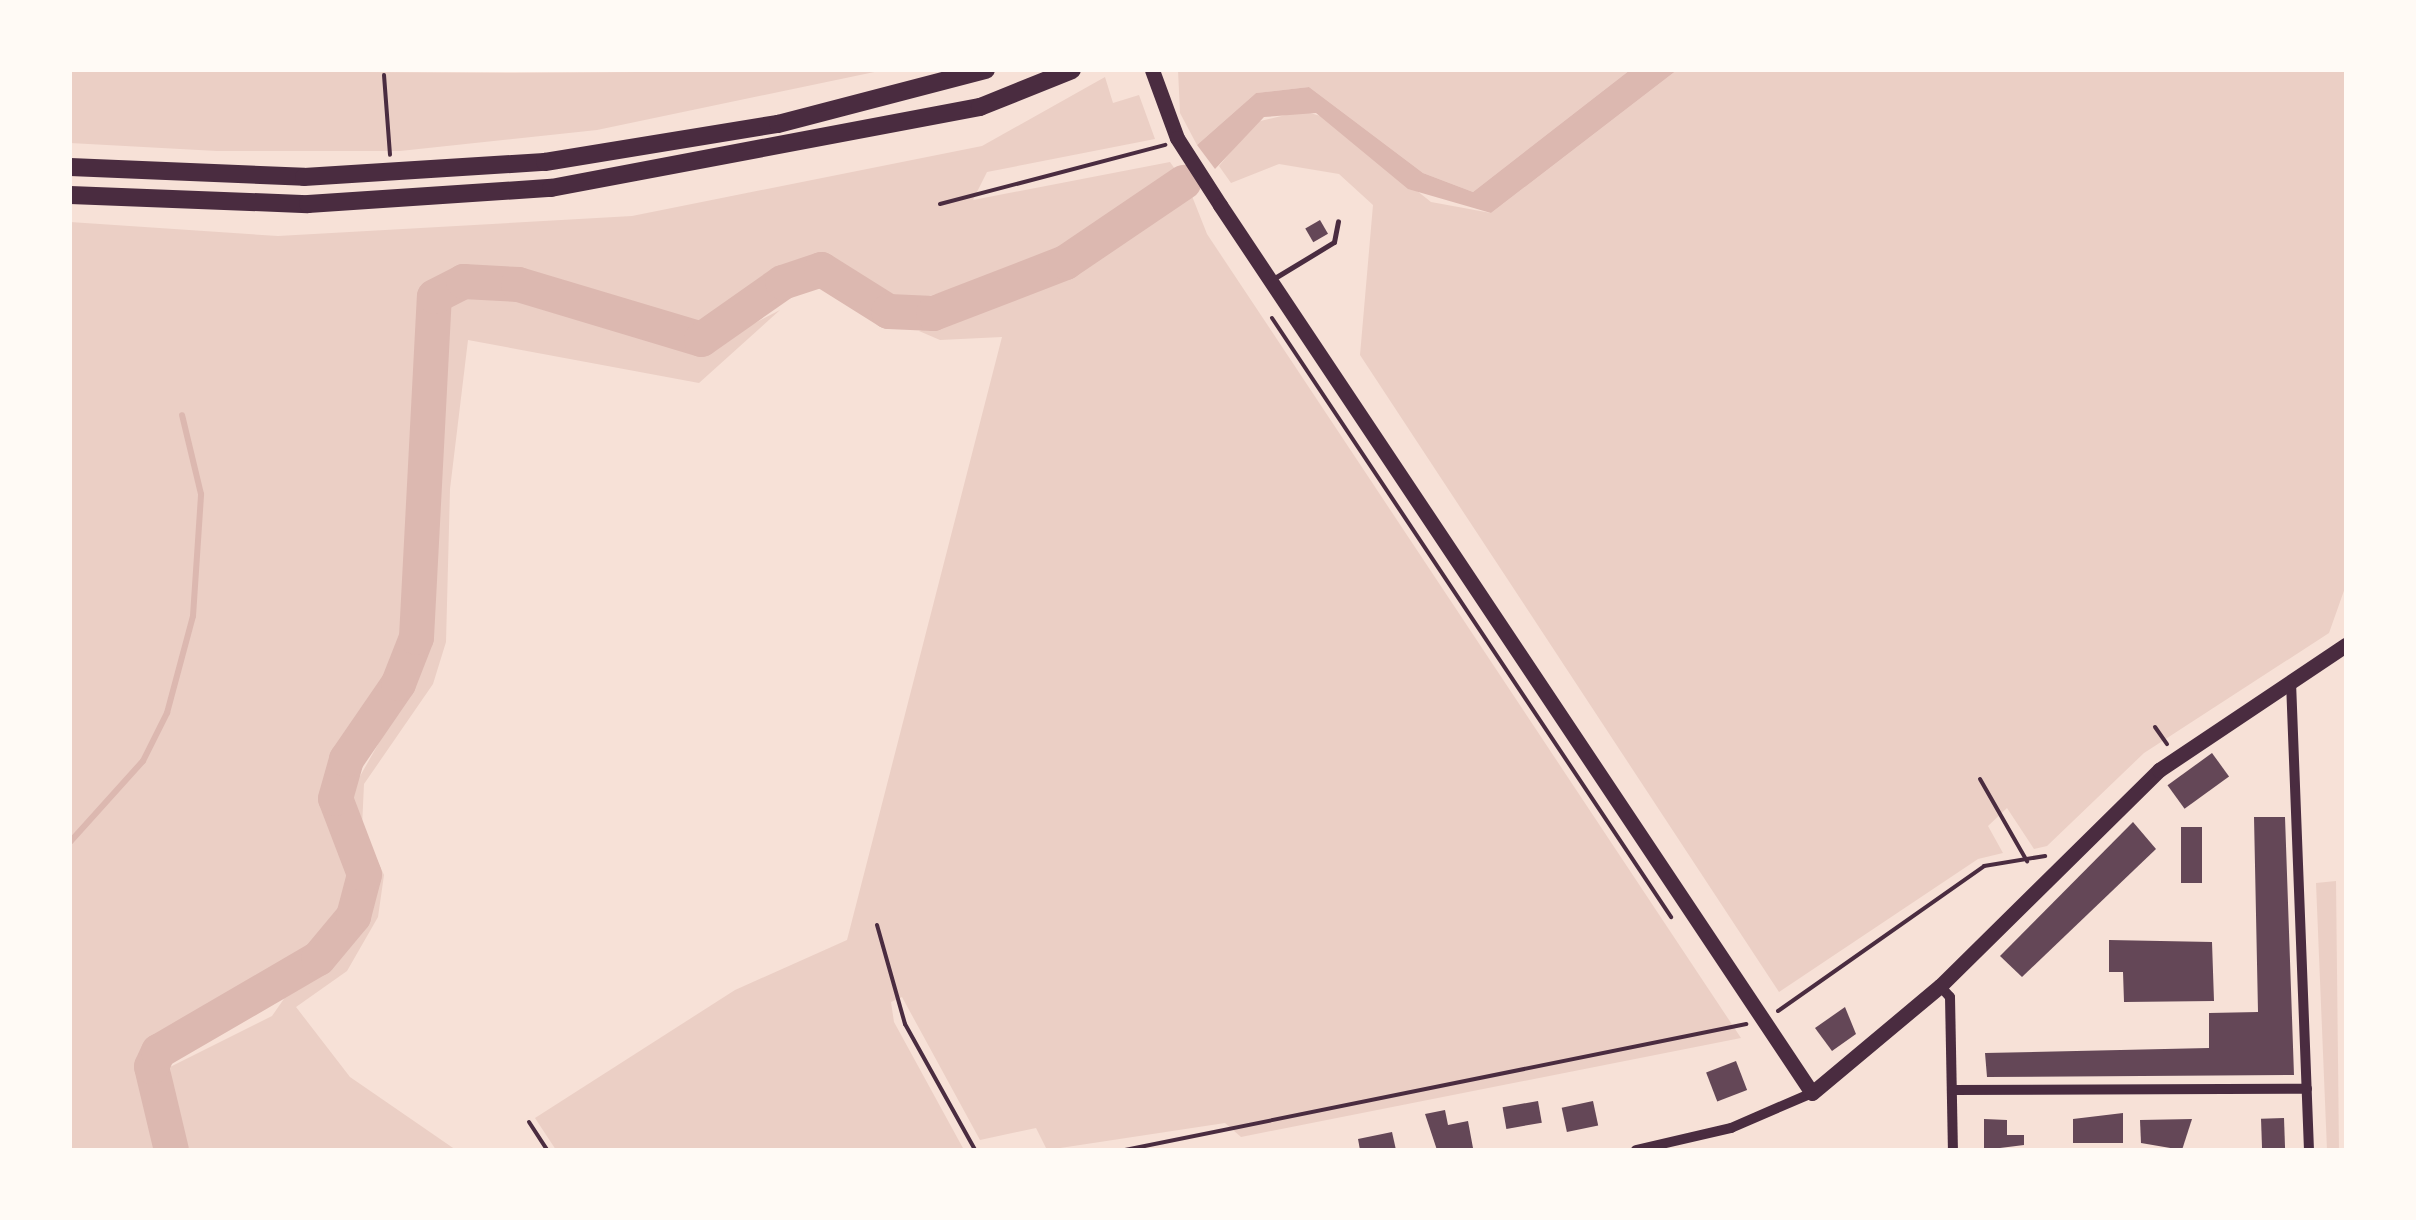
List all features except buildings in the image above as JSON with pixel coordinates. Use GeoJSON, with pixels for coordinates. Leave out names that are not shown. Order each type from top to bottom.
{"type":"FeatureCollection","features":[{"type":"Feature","properties":{"kind":"main road"},"geometry":{"type":"LineString","coordinates":[[70,167],[304,177],[545,162],[778,124],[986,70]]}},
{"type":"Feature","properties":{"kind":"main road"},"geometry":{"type":"LineString","coordinates":[[70,194],[308,204],[550,188],[980,107],[1072,70]]}},
{"type":"Feature","properties":{"kind":"main road"},"geometry":{"type":"LineString","coordinates":[[1152,70],[1180,142],[1220,205],[1812,1092],[1940,986],[2159,770],[2346,646]]}},
{"type":"Feature","properties":{"kind":"street"},"geometry":{"type":"LineString","coordinates":[[2291,682],[2309,1150]]}},
{"type":"Feature","properties":{"kind":"street"},"geometry":{"type":"LineString","coordinates":[[1940,986],[1950,997],[1953,1150]]}},
{"type":"Feature","properties":{"kind":"street"},"geometry":{"type":"LineString","coordinates":[[1952,1090],[2307,1089]]}},
{"type":"Feature","properties":{"kind":"street"},"geometry":{"type":"LineString","coordinates":[[1636,1150],[1682,1145],[1812,1092]]}},
{"type":"Feature","properties":{"kind":"lane"},"geometry":{"type":"LineString","coordinates":[[1270,280],[1334,242],[1338,221]]}},
{"type":"Feature","properties":{"kind":"path"},"geometry":{"type":"LineString","coordinates":[[308,70],[384,75],[394,70]]}},
{"type":"Feature","properties":{"kind":"path"},"geometry":{"type":"LineString","coordinates":[[384,75],[390,156]]}},
{"type":"Feature","properties":{"kind":"path"},"geometry":{"type":"LineString","coordinates":[[940,204],[1180,142]]}},
{"type":"Feature","properties":{"kind":"path"},"geometry":{"type":"LineString","coordinates":[[372,156],[410,155]]}},
{"type":"Feature","properties":{"kind":"path"},"geometry":{"type":"LineString","coordinates":[[1263,304],[1682,928]]}},
{"type":"Feature","properties":{"kind":"path"},"geometry":{"type":"LineString","coordinates":[[1980,779],[2028,861]]}},
{"type":"Feature","properties":{"kind":"path"},"geometry":{"type":"LineString","coordinates":[[1776,1016],[1984,866],[2048,855]]}},
{"type":"Feature","properties":{"kind":"path"},"geometry":{"type":"LineString","coordinates":[[877,924],[905,1024],[975,1150]]}},
{"type":"Feature","properties":{"kind":"path"},"geometry":{"type":"LineString","coordinates":[[1125,1150],[1746,1024]]}},
{"type":"Feature","properties":{"kind":"path"},"geometry":{"type":"LineString","coordinates":[[529,1122],[547,1150]]}},
{"type":"Feature","properties":{"kind":"shaded area"},"geometry":{"type":"Polygon","coordinates":[[[70,70],[884,70],[597,130],[400,151],[217,151],[70,143],[70,70]]]}},
{"type":"Feature","properties":{"kind":"shaded area"},"geometry":{"type":"Polygon","coordinates":[[[1178,70],[1630,70],[1473,192],[1423,173],[1309,87],[1256,93],[1197,145],[1180,113],[1178,70]]]}},
{"type":"Feature","properties":{"kind":"shaded area"},"geometry":{"type":"Polygon","coordinates":[[[1630,70],[1677,70],[1491,213],[1408,189],[1316,113],[1264,117],[1215,169],[1197,145],[1256,93],[1309,87],[1423,173],[1473,192],[1630,70]]]}},
{"type":"Feature","properties":{"kind":"shaded area"},"geometry":{"type":"Polygon","coordinates":[[[1677,70],[2346,70],[2346,585],[2329,633],[2144,753],[2047,846],[2034,849],[2007,808],[1988,826],[2003,853],[1978,859],[1779,992],[1360,355],[1373,205],[1339,174],[1279,164],[1231,183],[1219,166],[1256,122],[1303,111],[1324,117],[1431,202],[1491,213],[1677,70]]]}},
{"type":"Feature","properties":{"kind":"shaded area"},"geometry":{"type":"Polygon","coordinates":[[[1105,77],[1113,103],[1139,95],[1155,139],[987,172],[973,200],[1170,162],[1177,172],[1026,269],[900,304],[836,263],[814,260],[713,327],[692,330],[531,275],[470,271],[429,286],[406,630],[393,676],[342,744],[324,794],[353,870],[343,907],[312,949],[152,1043],[141,1090],[156,1150],[70,1150],[70,222],[278,236],[632,216],[982,146],[1105,77]]]}},
{"type":"Feature","properties":{"kind":"shaded area"},"geometry":{"type":"Polygon","coordinates":[[[1190,191],[1207,234],[1741,1038],[1241,1137],[1225,1123],[1047,1150],[1036,1128],[980,1140],[902,997],[891,1002],[894,1022],[964,1150],[556,1150],[535,1118],[735,990],[847,940],[1002,337],[940,340],[919,331],[1049,287],[1095,246],[1190,191]]]}},
{"type":"Feature","properties":{"kind":"shaded area"},"geometry":{"type":"Polygon","coordinates":[[[462,296],[536,301],[677,348],[705,349],[780,310],[699,383],[468,340],[450,489],[446,642],[433,684],[364,784],[362,827],[384,875],[378,917],[347,971],[296,1007],[350,1077],[456,1150],[178,1150],[170,1067],[272,1016],[288,993],[339,959],[364,923],[372,873],[351,792],[418,674],[441,305],[462,296]]]}},
{"type":"Feature","properties":{"kind":"shaded area"},"geometry":{"type":"Polygon","coordinates":[[[2336,881],[2339,1150],[2327,1150],[2316,883],[2336,881]]]}},
{"type":"Feature","properties":{"kind":"waterway"},"geometry":{"type":"LineString","coordinates":[[171,1150],[151,1066],[158,1051],[318,958],[353,916],[364,874],[335,798],[346,759],[398,683],[416,637],[434,296],[463,281],[518,284],[701,339],[782,282],[821,269],[888,311],[933,313],[1065,262],[1183,182]]}},
{"type":"Feature","properties":{"kind":"waterway"},"geometry":{"type":"LineString","coordinates":[[70,842],[143,761],[167,713],[193,616],[201,494],[182,415]]}}]}
